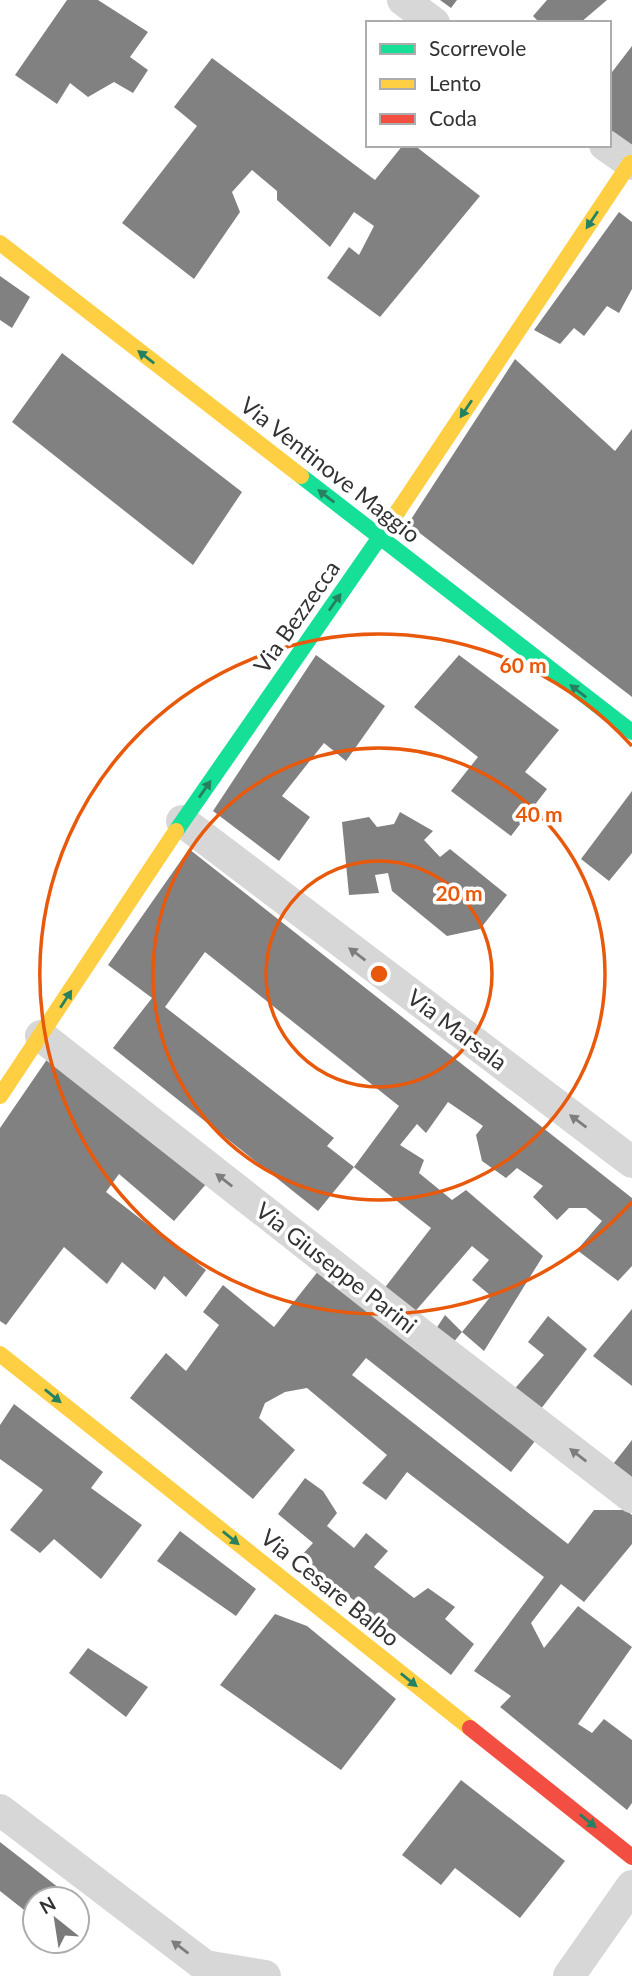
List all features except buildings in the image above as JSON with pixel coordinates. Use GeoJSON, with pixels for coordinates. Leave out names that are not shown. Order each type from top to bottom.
{"type":"FeatureCollection","features":[{"type":"Feature","properties":{"kind":"street"},"geometry":{"type":"LineString","coordinates":[[402,0],[431,21]]}},
{"type":"Feature","properties":{"kind":"street","name":"Via Bezzecca"},"geometry":{"type":"LineString","coordinates":[[0,1096],[182,821],[380,538],[622,157]]}},
{"type":"Feature","properties":{"kind":"street","name":"Via Ventinove Maggio"},"geometry":{"type":"LineString","coordinates":[[0,243],[632,732]]}},
{"type":"Feature","properties":{"kind":"street","name":"Via Marsala"},"geometry":{"type":"LineString","coordinates":[[182,821],[632,1162]]}},
{"type":"Feature","properties":{"kind":"street","name":"Via Giuseppe Parini"},"geometry":{"type":"LineString","coordinates":[[41,1036],[632,1497]]}},
{"type":"Feature","properties":{"kind":"street","name":"Via Cesare Balbo"},"geometry":{"type":"LineString","coordinates":[[0,1354],[632,1857]]}},
{"type":"Feature","properties":{"kind":"street"},"geometry":{"type":"LineString","coordinates":[[0,1810],[205,1966],[265,1976]]}},
{"type":"Feature","properties":{"kind":"street"},"geometry":{"type":"LineString","coordinates":[[569,1976],[632,1886]]}},
{"type":"Feature","properties":{"kind":"traffic: fast"},"geometry":{"type":"LineString","coordinates":[[301,476],[632,732]]}},
{"type":"Feature","properties":{"kind":"traffic: fast"},"geometry":{"type":"LineString","coordinates":[[176,831],[398,511]]}},
{"type":"Feature","properties":{"kind":"traffic: slow"},"geometry":{"type":"LineString","coordinates":[[398,511],[630,163]]}},
{"type":"Feature","properties":{"kind":"traffic: slow"},"geometry":{"type":"LineString","coordinates":[[0,243],[301,476]]}},
{"type":"Feature","properties":{"kind":"traffic: slow"},"geometry":{"type":"LineString","coordinates":[[0,1096],[176,831]]}},
{"type":"Feature","properties":{"kind":"traffic: slow"},"geometry":{"type":"LineString","coordinates":[[0,1354],[470,1728]]}},
{"type":"Feature","properties":{"kind":"traffic: jam"},"geometry":{"type":"LineString","coordinates":[[470,1728],[632,1857]]}}]}
